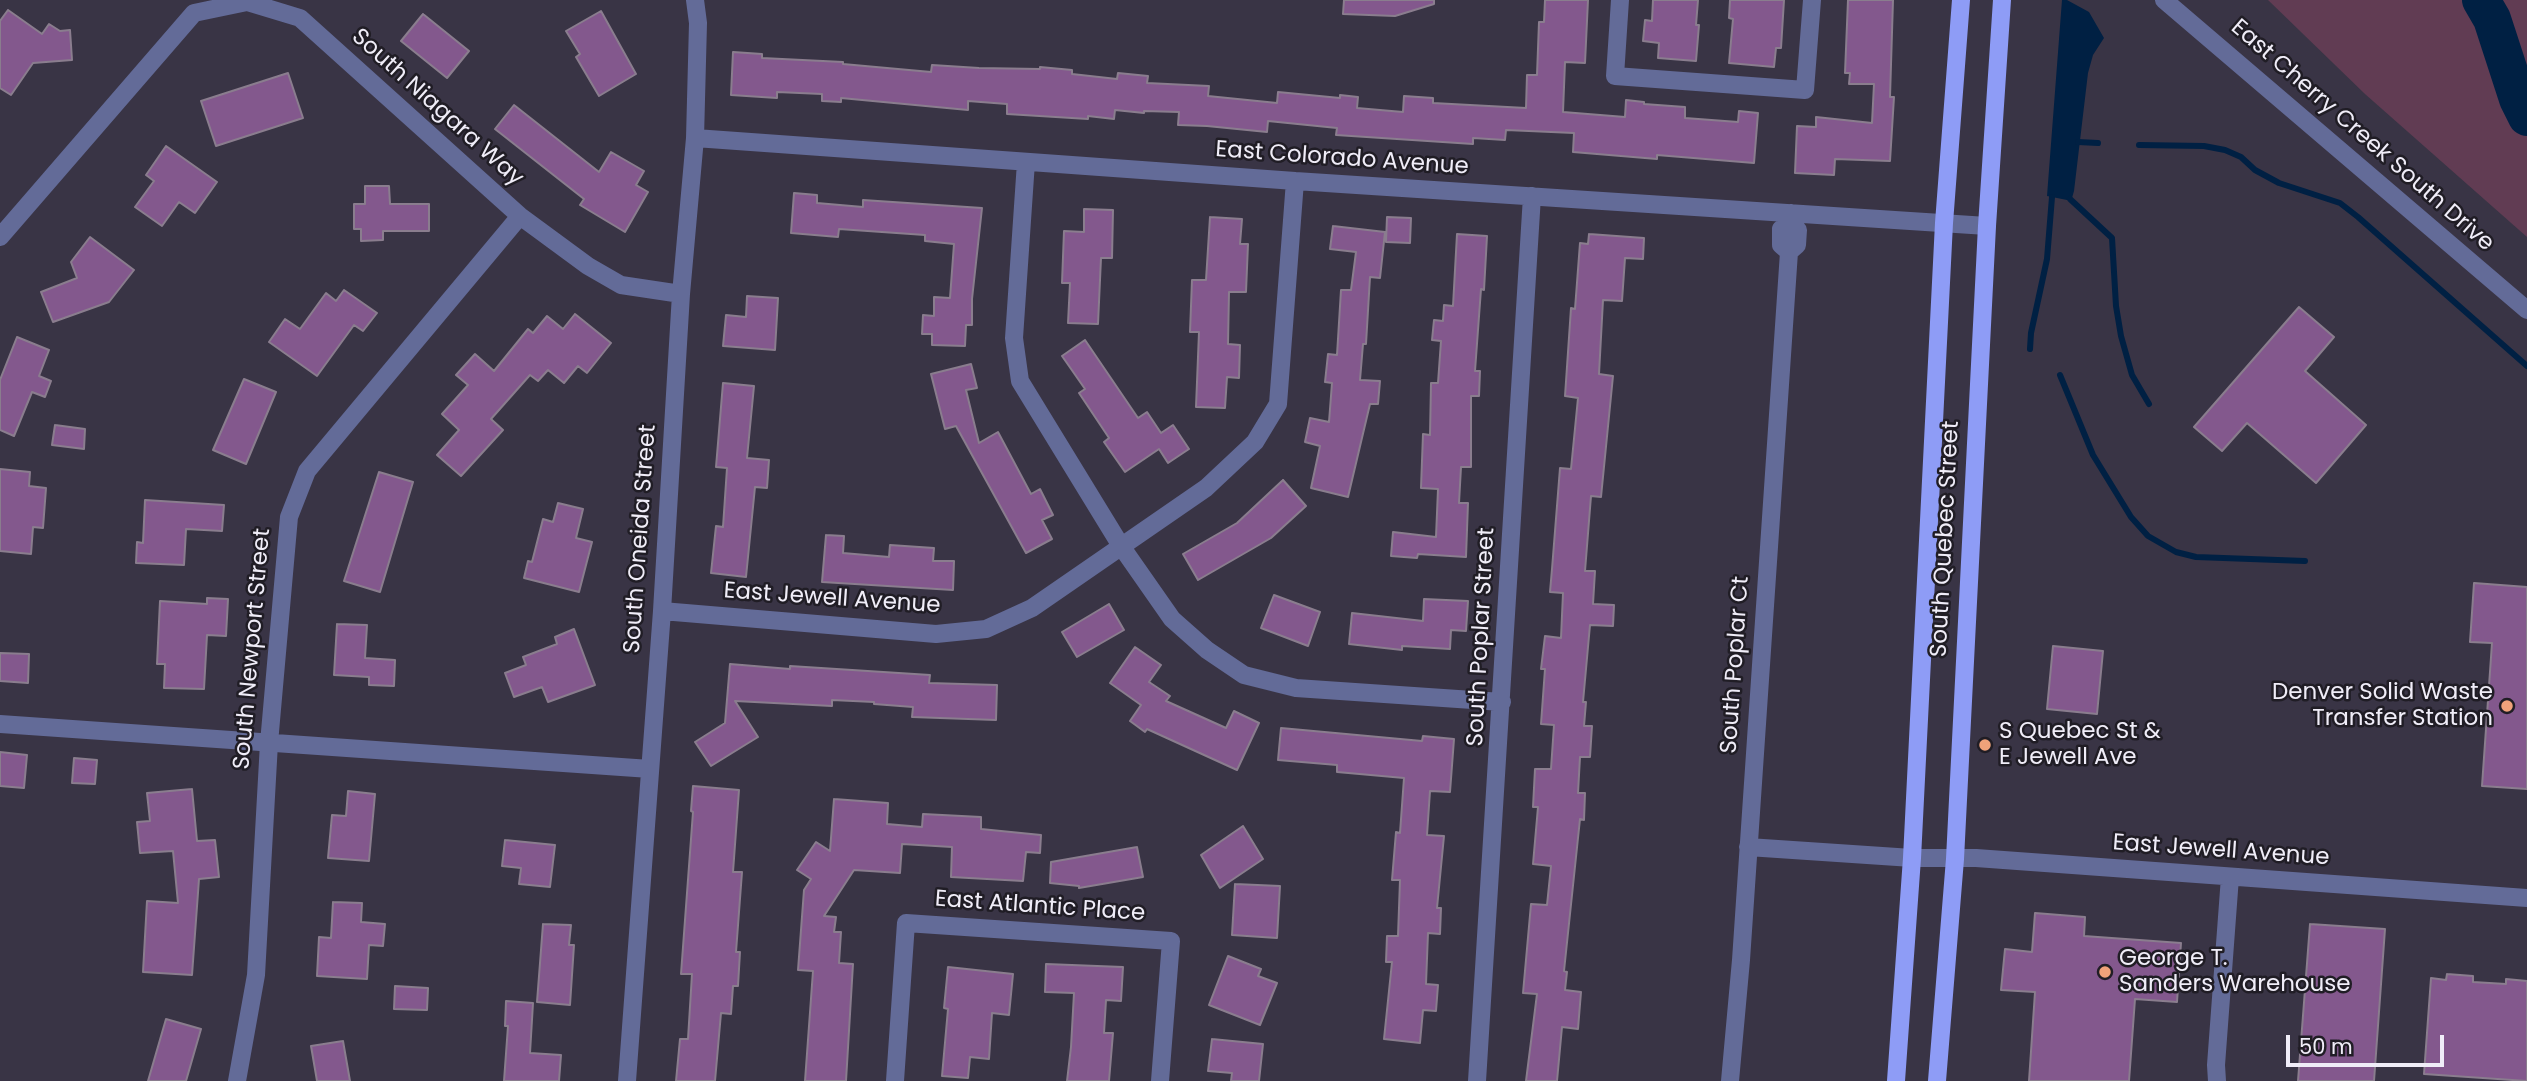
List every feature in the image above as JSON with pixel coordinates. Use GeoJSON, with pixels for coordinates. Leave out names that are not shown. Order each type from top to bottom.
{"type":"FeatureCollection","features":[{"type":"Feature","properties":{"kind":"main road","name":"South Quebec Street"},"geometry":{"type":"LineString","coordinates":[[1896,1081],[1912,858],[1944,223],[1961,0]]}},
{"type":"Feature","properties":{"kind":"main road","name":"South Quebec Street"},"geometry":{"type":"LineString","coordinates":[[1937,1081],[1955,859],[1987,226],[2002,0]]}},
{"type":"Feature","properties":{"kind":"street","name":"South Oneida Street"},"geometry":{"type":"LineString","coordinates":[[627,1081],[662,611],[681,294],[695,138],[698,23],[695,0]]}},
{"type":"Feature","properties":{"kind":"street"},"geometry":{"type":"LineString","coordinates":[[1620,0],[1615,76],[1805,90],[1812,0]]}},
{"type":"Feature","properties":{"kind":"street","name":"East Cherry Creek South Drive"},"geometry":{"type":"LineString","coordinates":[[2164,0],[2527,310]]}},
{"type":"Feature","properties":{"kind":"street","name":"South Niagara Way"},"geometry":{"type":"LineString","coordinates":[[0,237],[194,13],[247,2],[300,18],[520,216],[588,266],[621,285],[681,294]]}},
{"type":"Feature","properties":{"kind":"street","name":"East Colorado Avenue"},"geometry":{"type":"LineString","coordinates":[[695,138],[1532,196],[1791,218],[1987,226]]}},
{"type":"Feature","properties":{"kind":"street"},"geometry":{"type":"LineString","coordinates":[[1026,162],[1014,338],[1020,381],[1121,545],[1172,619],[1207,650],[1244,676],[1296,688],[1502,702]]}},
{"type":"Feature","properties":{"kind":"street","name":"East Jewell Avenue"},"geometry":{"type":"LineString","coordinates":[[662,611],[936,634],[986,629],[1032,608],[1206,488],[1255,442],[1278,404],[1295,181]]}},
{"type":"Feature","properties":{"kind":"street","name":"South Poplar Street"},"geometry":{"type":"LineString","coordinates":[[1477,1081],[1532,196]]}},
{"type":"Feature","properties":{"kind":"street","name":"South Newport Street"},"geometry":{"type":"LineString","coordinates":[[237,1081],[256,975],[269,743],[289,517],[307,471],[520,216]]}},
{"type":"Feature","properties":{"kind":"street","name":"South Poplar Ct"},"geometry":{"type":"LineString","coordinates":[[1730,1081],[1789,252],[1797,245],[1798,230],[1791,218]]}},
{"type":"Feature","properties":{"kind":"street"},"geometry":{"type":"LineString","coordinates":[[0,724],[650,769]]}},
{"type":"Feature","properties":{"kind":"street","name":"East Jewell Avenue"},"geometry":{"type":"LineString","coordinates":[[1748,847],[1912,858],[1984,859],[2527,898]]}},
{"type":"Feature","properties":{"kind":"street"},"geometry":{"type":"LineString","coordinates":[[2217,1081],[2230,877]]}},
{"type":"Feature","properties":{"kind":"street","name":"East Atlantic Place"},"geometry":{"type":"LineString","coordinates":[[895,1081],[906,923],[1171,941],[1160,1081]]}},
{"type":"Feature","properties":{"kind":"shaded area"},"geometry":{"type":"Polygon","coordinates":[[[2268,0],[2527,0],[2527,237],[2365,94],[2268,0]]]}},
{"type":"Feature","properties":{"kind":"water"},"geometry":{"type":"Polygon","coordinates":[[[2062,0],[2089,12],[2104,38],[2093,55],[2088,73],[2074,191],[2072,198],[2067,200],[2047,196],[2062,0]]]}},
{"type":"Feature","properties":{"kind":"building"},"geometry":{"type":"Polygon","coordinates":[[[1344,0],[1434,0],[1434,4],[1395,16],[1343,14],[1344,0]]]}},
{"type":"Feature","properties":{"kind":"building"},"geometry":{"type":"Polygon","coordinates":[[[1545,0],[1588,0],[1585,63],[1565,62],[1563,112],[1625,117],[1626,100],[1685,107],[1685,118],[1738,122],[1739,111],[1758,113],[1754,163],[1657,155],[1657,159],[1573,152],[1574,133],[1506,130],[1505,140],[1473,138],[1473,144],[1336,135],[1337,128],[1268,121],[1267,132],[1178,125],[1179,112],[1115,110],[1114,119],[1088,116],[1088,119],[1007,114],[1007,104],[968,101],[968,110],[841,98],[841,102],[822,101],[822,94],[777,92],[777,98],[731,95],[733,52],[762,54],[762,58],[843,62],[931,72],[932,65],[979,68],[1040,67],[1117,79],[1118,73],[1148,76],[1147,83],[1209,86],[1208,96],[1277,103],[1278,92],[1340,98],[1340,95],[1358,97],[1357,108],[1403,112],[1404,96],[1433,98],[1433,103],[1526,108],[1527,75],[1537,75],[1539,22],[1544,22],[1545,0]]]}},
{"type":"Feature","properties":{"kind":"building"},"geometry":{"type":"Polygon","coordinates":[[[1653,0],[1698,0],[1696,61],[1658,58],[1659,43],[1643,41],[1645,20],[1652,21],[1653,0]]]}},
{"type":"Feature","properties":{"kind":"building"},"geometry":{"type":"Polygon","coordinates":[[[1730,0],[1784,0],[1781,48],[1776,48],[1774,67],[1729,63],[1733,19],[1729,18],[1730,0]]]}},
{"type":"Feature","properties":{"kind":"building"},"geometry":{"type":"Polygon","coordinates":[[[1848,0],[1893,0],[1890,97],[1894,97],[1890,161],[1835,159],[1834,175],[1795,173],[1797,126],[1816,127],[1816,117],[1872,123],[1874,84],[1849,84],[1850,73],[1845,73],[1848,0]]]}},
{"type":"Feature","properties":{"kind":"building"},"geometry":{"type":"Polygon","coordinates":[[[8,10],[42,34],[49,24],[60,31],[70,30],[72,60],[33,63],[11,95],[0,88],[0,21],[8,10]]]}},
{"type":"Feature","properties":{"kind":"building"},"geometry":{"type":"Polygon","coordinates":[[[601,11],[636,74],[599,96],[576,57],[580,54],[566,31],[601,11]]]}},
{"type":"Feature","properties":{"kind":"building"},"geometry":{"type":"Polygon","coordinates":[[[423,14],[469,51],[447,78],[401,41],[423,14]]]}},
{"type":"Feature","properties":{"kind":"building"},"geometry":{"type":"Polygon","coordinates":[[[288,73],[303,118],[216,146],[201,101],[288,73]]]}},
{"type":"Feature","properties":{"kind":"building"},"geometry":{"type":"Polygon","coordinates":[[[514,105],[599,172],[611,152],[644,171],[636,185],[648,192],[625,232],[580,205],[584,199],[495,129],[514,105]]]}},
{"type":"Feature","properties":{"kind":"building"},"geometry":{"type":"Polygon","coordinates":[[[166,146],[217,182],[195,213],[179,202],[162,226],[135,207],[154,181],[146,175],[166,146]]]}},
{"type":"Feature","properties":{"kind":"building"},"geometry":{"type":"Polygon","coordinates":[[[365,186],[389,186],[390,204],[429,204],[429,231],[383,231],[383,240],[361,241],[361,229],[354,229],[354,204],[365,204],[365,186]]]}},
{"type":"Feature","properties":{"kind":"building"},"geometry":{"type":"Polygon","coordinates":[[[794,193],[817,195],[817,203],[863,207],[863,200],[982,208],[972,299],[972,325],[966,325],[965,346],[932,345],[932,334],[922,334],[923,315],[934,316],[934,297],[950,298],[954,244],[925,241],[925,235],[839,229],[838,237],[791,233],[794,193]]]}},
{"type":"Feature","properties":{"kind":"building"},"geometry":{"type":"Polygon","coordinates":[[[1084,209],[1113,210],[1112,258],[1101,258],[1098,324],[1068,323],[1070,283],[1062,283],[1064,231],[1084,232],[1084,209]]]}},
{"type":"Feature","properties":{"kind":"building"},"geometry":{"type":"Polygon","coordinates":[[[1210,217],[1242,219],[1240,244],[1248,244],[1246,292],[1229,292],[1228,344],[1240,345],[1239,378],[1227,377],[1225,408],[1196,407],[1199,332],[1190,332],[1192,280],[1206,280],[1210,217]]]}},
{"type":"Feature","properties":{"kind":"building"},"geometry":{"type":"Polygon","coordinates":[[[1387,217],[1411,218],[1410,243],[1386,242],[1387,217]]]}},
{"type":"Feature","properties":{"kind":"building"},"geometry":{"type":"Polygon","coordinates":[[[1333,226],[1385,232],[1380,278],[1370,277],[1366,344],[1363,344],[1360,380],[1380,381],[1378,404],[1370,404],[1348,497],[1311,488],[1320,446],[1305,442],[1310,418],[1329,422],[1332,383],[1325,382],[1328,354],[1337,355],[1341,290],[1351,290],[1356,252],[1330,249],[1333,226]]]}},
{"type":"Feature","properties":{"kind":"building"},"geometry":{"type":"Polygon","coordinates":[[[1457,234],[1487,236],[1475,371],[1480,371],[1479,396],[1471,396],[1471,467],[1461,467],[1459,503],[1468,503],[1466,557],[1418,554],[1417,558],[1391,556],[1393,532],[1436,537],[1438,489],[1421,488],[1423,434],[1430,435],[1431,383],[1438,383],[1441,341],[1432,340],[1434,320],[1443,321],[1444,305],[1453,306],[1457,234]]]}},
{"type":"Feature","properties":{"kind":"building"},"geometry":{"type":"Polygon","coordinates":[[[1589,234],[1644,238],[1643,259],[1625,258],[1622,301],[1603,300],[1599,374],[1613,376],[1601,497],[1591,496],[1585,571],[1595,571],[1593,604],[1614,605],[1613,626],[1590,625],[1583,702],[1586,702],[1584,726],[1592,726],[1590,757],[1580,757],[1578,793],[1585,793],[1584,820],[1580,819],[1564,971],[1567,972],[1565,990],[1581,992],[1578,1029],[1562,1027],[1557,1081],[1526,1081],[1537,994],[1523,993],[1531,904],[1547,905],[1551,866],[1533,864],[1538,807],[1533,807],[1535,769],[1551,769],[1554,725],[1541,724],[1545,669],[1541,669],[1545,636],[1561,638],[1563,593],[1550,592],[1560,468],[1571,469],[1578,398],[1565,396],[1571,308],[1575,309],[1580,243],[1588,244],[1589,234]]]}},
{"type":"Feature","properties":{"kind":"building"},"geometry":{"type":"Polygon","coordinates":[[[90,237],[134,270],[109,302],[53,322],[41,292],[77,278],[71,262],[90,237]]]}},
{"type":"Feature","properties":{"kind":"building"},"geometry":{"type":"Polygon","coordinates":[[[344,290],[377,313],[363,331],[354,325],[317,376],[269,342],[285,319],[300,329],[326,293],[336,301],[344,290]]]}},
{"type":"Feature","properties":{"kind":"building"},"geometry":{"type":"Polygon","coordinates":[[[747,296],[778,298],[775,350],[723,346],[726,315],[746,317],[747,296]]]}},
{"type":"Feature","properties":{"kind":"building"},"geometry":{"type":"Polygon","coordinates":[[[2299,307],[2334,337],[2305,371],[2366,425],[2316,483],[2247,423],[2222,451],[2194,427],[2299,307]]]}},
{"type":"Feature","properties":{"kind":"building"},"geometry":{"type":"Polygon","coordinates":[[[575,314],[611,343],[587,373],[578,366],[564,383],[548,370],[538,381],[530,375],[491,419],[503,430],[461,476],[437,455],[459,430],[442,414],[468,385],[456,375],[475,354],[494,371],[528,329],[533,333],[547,316],[563,329],[575,314]]]}},
{"type":"Feature","properties":{"kind":"building"},"geometry":{"type":"Polygon","coordinates":[[[17,337],[49,350],[39,376],[51,381],[45,397],[32,392],[14,436],[0,430],[0,380],[17,337]]]}},
{"type":"Feature","properties":{"kind":"building"},"geometry":{"type":"Polygon","coordinates":[[[1085,340],[1138,418],[1147,412],[1161,433],[1173,425],[1189,449],[1168,463],[1159,449],[1125,472],[1104,442],[1109,438],[1079,393],[1085,389],[1062,356],[1085,340]]]}},
{"type":"Feature","properties":{"kind":"building"},"geometry":{"type":"Polygon","coordinates":[[[971,364],[977,388],[966,390],[979,443],[998,432],[1031,494],[1040,489],[1053,515],[1042,520],[1052,539],[1026,553],[956,426],[945,429],[931,374],[971,364]]]}},
{"type":"Feature","properties":{"kind":"building"},"geometry":{"type":"Polygon","coordinates":[[[244,379],[276,392],[246,464],[213,450],[244,379]]]}},
{"type":"Feature","properties":{"kind":"building"},"geometry":{"type":"Polygon","coordinates":[[[723,383],[754,386],[747,458],[769,460],[767,488],[755,487],[746,577],[711,573],[716,526],[723,527],[727,468],[716,467],[723,383]]]}},
{"type":"Feature","properties":{"kind":"building"},"geometry":{"type":"Polygon","coordinates":[[[55,425],[85,429],[84,449],[52,445],[55,425]]]}},
{"type":"Feature","properties":{"kind":"building"},"geometry":{"type":"Polygon","coordinates":[[[0,469],[30,472],[29,486],[46,488],[43,528],[33,527],[31,554],[0,551],[0,469]]]}},
{"type":"Feature","properties":{"kind":"building"},"geometry":{"type":"Polygon","coordinates":[[[379,472],[413,482],[380,592],[344,581],[379,472]]]}},
{"type":"Feature","properties":{"kind":"building"},"geometry":{"type":"Polygon","coordinates":[[[1283,480],[1306,506],[1271,538],[1198,580],[1183,554],[1237,523],[1283,480]]]}},
{"type":"Feature","properties":{"kind":"building"},"geometry":{"type":"Polygon","coordinates":[[[145,500],[224,505],[222,531],[186,529],[184,565],[136,563],[137,542],[143,543],[145,500]]]}},
{"type":"Feature","properties":{"kind":"building"},"geometry":{"type":"Polygon","coordinates":[[[558,503],[583,509],[576,538],[592,542],[579,592],[524,578],[528,561],[532,562],[543,519],[553,522],[558,503]]]}},
{"type":"Feature","properties":{"kind":"building"},"geometry":{"type":"Polygon","coordinates":[[[826,535],[844,536],[843,553],[889,557],[890,545],[934,548],[933,561],[954,561],[953,590],[822,582],[826,535]]]}},
{"type":"Feature","properties":{"kind":"building","name":"Denver Solid Waste Transfer Station"},"geometry":{"type":"Polygon","coordinates":[[[2474,583],[2527,587],[2527,789],[2482,786],[2492,643],[2470,642],[2474,583]]]}},
{"type":"Feature","properties":{"kind":"building"},"geometry":{"type":"Polygon","coordinates":[[[1274,595],[1320,612],[1308,646],[1261,628],[1274,595]]]}},
{"type":"Feature","properties":{"kind":"building"},"geometry":{"type":"Polygon","coordinates":[[[207,598],[228,599],[226,636],[207,635],[204,689],[164,688],[165,664],[157,664],[160,601],[207,604],[207,598]]]}},
{"type":"Feature","properties":{"kind":"building"},"geometry":{"type":"Polygon","coordinates":[[[1424,599],[1468,601],[1466,631],[1451,630],[1450,649],[1402,646],[1402,650],[1349,644],[1352,613],[1423,621],[1424,599]]]}},
{"type":"Feature","properties":{"kind":"building"},"geometry":{"type":"Polygon","coordinates":[[[1109,604],[1124,630],[1077,657],[1062,632],[1109,604]]]}},
{"type":"Feature","properties":{"kind":"building"},"geometry":{"type":"Polygon","coordinates":[[[337,624],[367,625],[365,658],[395,660],[394,686],[369,685],[369,677],[334,675],[337,624]]]}},
{"type":"Feature","properties":{"kind":"building"},"geometry":{"type":"Polygon","coordinates":[[[574,629],[595,685],[548,702],[542,687],[514,697],[505,673],[526,665],[523,657],[557,644],[555,637],[574,629]]]}},
{"type":"Feature","properties":{"kind":"building"},"geometry":{"type":"Polygon","coordinates":[[[2053,646],[2103,651],[2097,714],[2047,709],[2053,646]]]}},
{"type":"Feature","properties":{"kind":"building"},"geometry":{"type":"Polygon","coordinates":[[[1135,647],[1161,665],[1149,682],[1170,696],[1166,701],[1226,728],[1234,711],[1259,723],[1237,770],[1147,729],[1145,732],[1130,721],[1141,705],[1110,683],[1135,647]]]}},
{"type":"Feature","properties":{"kind":"building"},"geometry":{"type":"Polygon","coordinates":[[[0,653],[29,654],[28,683],[0,681],[0,653]]]}},
{"type":"Feature","properties":{"kind":"building"},"geometry":{"type":"Polygon","coordinates":[[[730,664],[930,675],[929,683],[997,685],[996,720],[912,717],[913,707],[874,702],[832,700],[832,706],[735,701],[758,737],[711,766],[695,742],[725,723],[730,664]]]}},
{"type":"Feature","properties":{"kind":"building"},"geometry":{"type":"Polygon","coordinates":[[[1281,728],[1422,741],[1423,736],[1454,739],[1450,792],[1430,791],[1427,835],[1444,836],[1437,908],[1441,908],[1440,934],[1428,933],[1426,984],[1438,985],[1436,1011],[1423,1010],[1420,1043],[1384,1039],[1392,962],[1386,962],[1387,936],[1398,936],[1400,880],[1392,880],[1396,832],[1400,833],[1404,778],[1337,772],[1337,765],[1278,760],[1281,728]]]}},
{"type":"Feature","properties":{"kind":"building"},"geometry":{"type":"Polygon","coordinates":[[[0,752],[27,755],[24,788],[0,786],[0,752]]]}},
{"type":"Feature","properties":{"kind":"building"},"geometry":{"type":"Polygon","coordinates":[[[74,758],[97,760],[95,784],[72,783],[74,758]]]}},
{"type":"Feature","properties":{"kind":"building"},"geometry":{"type":"Polygon","coordinates":[[[693,786],[739,790],[733,872],[742,872],[736,952],[740,952],[738,986],[733,986],[731,1014],[721,1013],[715,1081],[676,1081],[680,1039],[688,1039],[692,974],[681,974],[693,786]]]}},
{"type":"Feature","properties":{"kind":"building"},"geometry":{"type":"Polygon","coordinates":[[[192,789],[197,841],[215,840],[219,877],[199,879],[192,975],[143,972],[147,901],[178,903],[173,851],[140,853],[137,822],[150,821],[147,793],[192,789]]]}},
{"type":"Feature","properties":{"kind":"building"},"geometry":{"type":"Polygon","coordinates":[[[348,791],[375,794],[369,861],[328,858],[332,815],[346,816],[348,791]]]}},
{"type":"Feature","properties":{"kind":"building"},"geometry":{"type":"Polygon","coordinates":[[[834,799],[888,803],[887,824],[922,827],[923,814],[981,817],[981,829],[1041,835],[1040,853],[1026,852],[1023,881],[951,877],[952,847],[902,844],[900,873],[854,870],[824,916],[836,917],[834,932],[841,932],[839,963],[853,964],[846,1081],[805,1081],[813,971],[798,970],[804,890],[811,879],[797,870],[816,842],[830,851],[834,799]]]}},
{"type":"Feature","properties":{"kind":"building"},"geometry":{"type":"Polygon","coordinates":[[[1243,826],[1263,859],[1220,888],[1201,855],[1243,826]]]}},
{"type":"Feature","properties":{"kind":"building"},"geometry":{"type":"Polygon","coordinates":[[[505,840],[555,845],[550,887],[519,884],[521,868],[502,866],[505,840]]]}},
{"type":"Feature","properties":{"kind":"building"},"geometry":{"type":"Polygon","coordinates":[[[1137,847],[1143,877],[1079,888],[1050,883],[1051,862],[1137,847]]]}},
{"type":"Feature","properties":{"kind":"building"},"geometry":{"type":"Polygon","coordinates":[[[1235,884],[1280,886],[1277,938],[1232,935],[1235,884]]]}},
{"type":"Feature","properties":{"kind":"building"},"geometry":{"type":"Polygon","coordinates":[[[333,902],[362,903],[361,922],[385,924],[383,946],[369,945],[367,979],[317,976],[319,937],[331,938],[333,902]]]}},
{"type":"Feature","properties":{"kind":"building"},"geometry":{"type":"Polygon","coordinates":[[[2035,913],[2085,917],[2084,936],[2181,943],[2177,1002],[2135,999],[2129,1081],[2029,1081],[2035,992],[2001,990],[2005,949],[2032,952],[2035,913]]]}},
{"type":"Feature","properties":{"kind":"building"},"geometry":{"type":"Polygon","coordinates":[[[543,924],[571,925],[569,945],[574,945],[570,1005],[537,1002],[543,924]]]}},
{"type":"Feature","properties":{"kind":"building"},"geometry":{"type":"Polygon","coordinates":[[[2310,924],[2385,929],[2374,1081],[2298,1081],[2310,924]]]}},
{"type":"Feature","properties":{"kind":"building"},"geometry":{"type":"Polygon","coordinates":[[[1228,956],[1261,969],[1258,976],[1277,983],[1260,1025],[1209,1005],[1228,956]]]}},
{"type":"Feature","properties":{"kind":"building"},"geometry":{"type":"Polygon","coordinates":[[[1046,964],[1123,967],[1121,1001],[1106,1000],[1104,1033],[1113,1033],[1109,1081],[1067,1081],[1074,993],[1045,992],[1046,964]]]}},
{"type":"Feature","properties":{"kind":"building"},"geometry":{"type":"Polygon","coordinates":[[[948,967],[1013,974],[1009,1015],[992,1013],[989,1059],[970,1057],[968,1078],[942,1076],[948,1009],[944,1008],[948,967]]]}},
{"type":"Feature","properties":{"kind":"building"},"geometry":{"type":"Polygon","coordinates":[[[2447,974],[2473,976],[2473,982],[2506,984],[2506,979],[2527,981],[2527,1081],[2424,1074],[2431,978],[2446,980],[2447,974]]]}},
{"type":"Feature","properties":{"kind":"building"},"geometry":{"type":"Polygon","coordinates":[[[395,986],[428,988],[427,1010],[394,1009],[395,986]]]}},
{"type":"Feature","properties":{"kind":"building"},"geometry":{"type":"Polygon","coordinates":[[[506,1001],[533,1003],[530,1053],[561,1055],[559,1081],[504,1081],[508,1026],[505,1026],[506,1001]]]}},
{"type":"Feature","properties":{"kind":"building"},"geometry":{"type":"Polygon","coordinates":[[[166,1019],[201,1029],[186,1081],[148,1081],[166,1019]]]}},
{"type":"Feature","properties":{"kind":"building"},"geometry":{"type":"Polygon","coordinates":[[[1212,1039],[1263,1044],[1259,1081],[1231,1081],[1232,1073],[1208,1071],[1212,1039]]]}},
{"type":"Feature","properties":{"kind":"building"},"geometry":{"type":"Polygon","coordinates":[[[343,1041],[350,1081],[317,1081],[311,1046],[343,1041]]]}},
{"type":"Feature","properties":{"kind":"waterway"},"geometry":{"type":"LineString","coordinates":[[2481,0],[2492,19],[2518,99],[2527,117]]}},
{"type":"Feature","properties":{"kind":"waterway"},"geometry":{"type":"LineString","coordinates":[[2078,142],[2098,143]]}},
{"type":"Feature","properties":{"kind":"waterway"},"geometry":{"type":"LineString","coordinates":[[2139,145],[2204,146],[2225,150],[2241,157],[2255,170],[2279,183],[2340,203],[2527,366]]}},
{"type":"Feature","properties":{"kind":"waterway"},"geometry":{"type":"LineString","coordinates":[[2030,349],[2047,259],[2052,197]]}},
{"type":"Feature","properties":{"kind":"waterway"},"geometry":{"type":"LineString","coordinates":[[2070,199],[2112,238],[2116,306],[2121,336],[2132,375],[2149,404]]}},
{"type":"Feature","properties":{"kind":"waterway"},"geometry":{"type":"LineString","coordinates":[[2060,375],[2093,455],[2131,517],[2148,536],[2176,552],[2196,557],[2305,561]]}},
{"type":"Feature","properties":{"kind":"place","name":"Denver Solid Waste Transfer Station"},"geometry":{"type":"Point","coordinates":[2507,706]}},
{"type":"Feature","properties":{"kind":"place","name":"S Quebec St & E Jewell Ave"},"geometry":{"type":"Point","coordinates":[1985,745]}},
{"type":"Feature","properties":{"kind":"place","name":"George T. Sanders Warehouse"},"geometry":{"type":"Point","coordinates":[2105,972]}}]}
